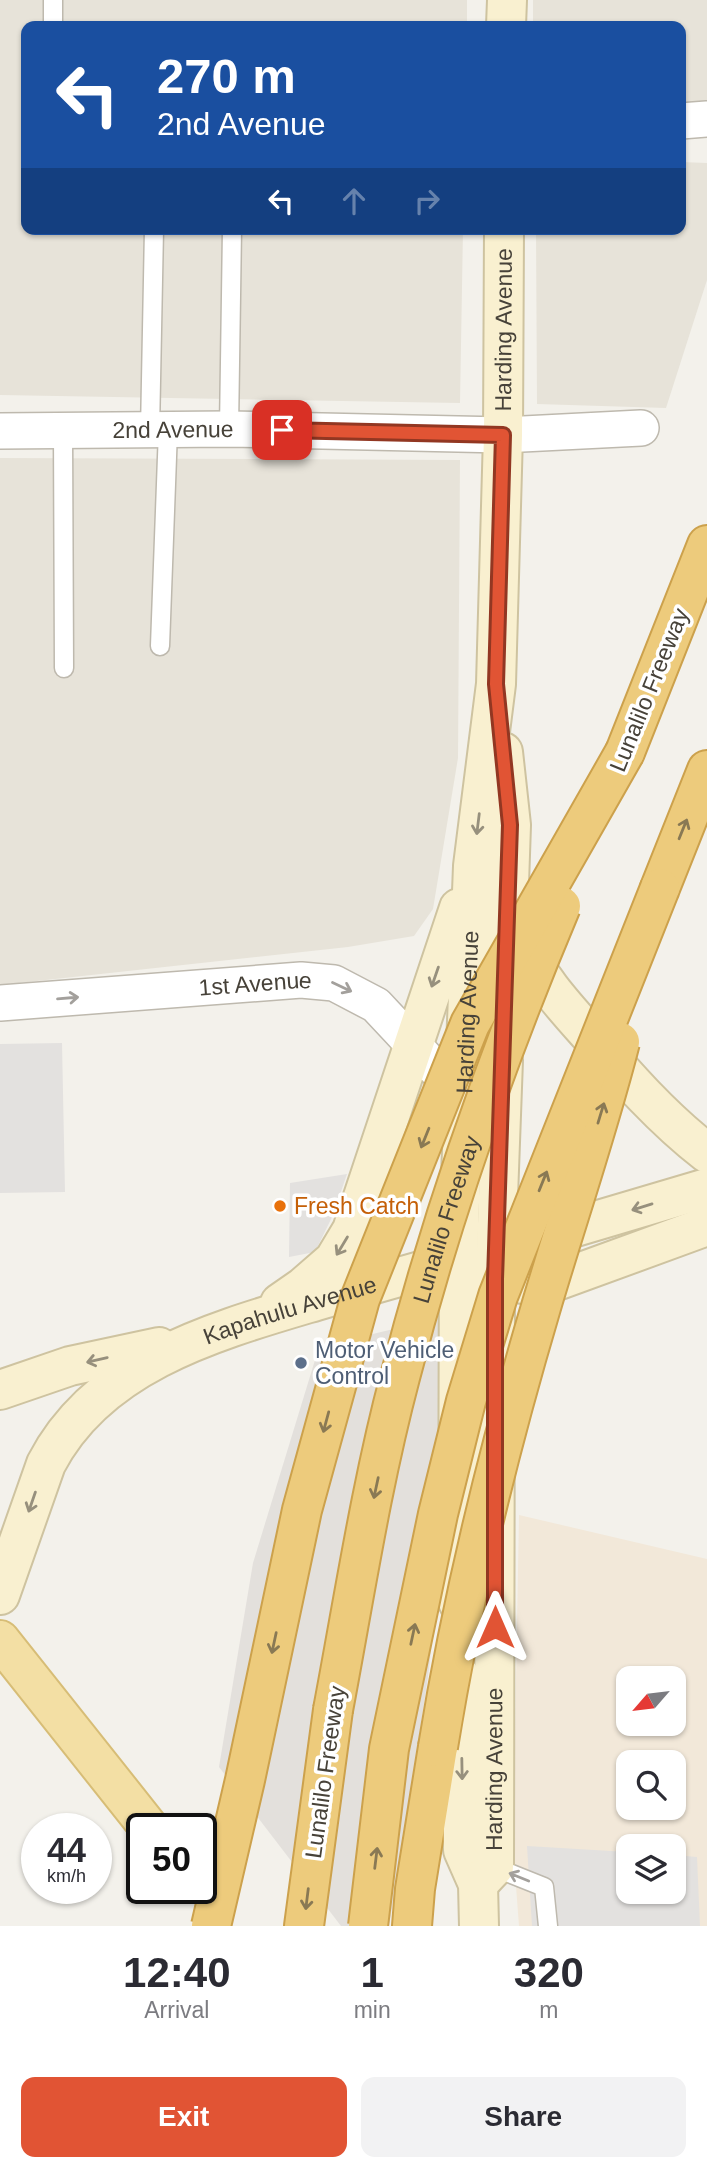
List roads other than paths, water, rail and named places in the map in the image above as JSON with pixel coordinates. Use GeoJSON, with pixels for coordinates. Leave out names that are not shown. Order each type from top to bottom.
{"type":"FeatureCollection","features":[{"type":"Feature","properties":{"kind":"highway","name":"Lunalilo Freeway"},"geometry":{"type":"LineString","coordinates":[[304,1926],[333,1710],[399,1378],[466,1158],[542,950],[625,752],[707,545]]}},
{"type":"Feature","properties":{"kind":"highway"},"geometry":{"type":"LineString","coordinates":[[211,1926],[302,1510],[360,1299],[470,1024],[625,752]]}},
{"type":"Feature","properties":{"kind":"highway"},"geometry":{"type":"LineString","coordinates":[[368,1926],[389,1749],[438,1514],[466,1401],[498,1296],[707,770]]}},
{"type":"Feature","properties":{"kind":"highway"},"geometry":{"type":"LineString","coordinates":[[412,1926],[415,1889],[447,1692],[485,1507],[541,1306],[606,1097],[660,888]]}},
{"type":"Feature","properties":{"kind":"main road"},"geometry":{"type":"LineString","coordinates":[[506,21],[507,0]]}},
{"type":"Feature","properties":{"kind":"main road","name":"Harding Avenue"},"geometry":{"type":"LineString","coordinates":[[481,1905],[463,1850],[457,1563],[458,1260],[473,866],[496,684],[503,435],[504,235]]}},
{"type":"Feature","properties":{"kind":"main road","name":"Harding Avenue"},"geometry":{"type":"LineString","coordinates":[[481,1905],[496,1360],[496,1264],[510,825],[496,684]]}},
{"type":"Feature","properties":{"kind":"main road"},"geometry":{"type":"LineString","coordinates":[[257,1319],[303,1287],[334,1259],[352,1230],[473,866]]}},
{"type":"Feature","properties":{"kind":"main road"},"geometry":{"type":"LineString","coordinates":[[508,912],[526,950],[550,989],[633,1085],[679,1131],[707,1153]]}},
{"type":"Feature","properties":{"kind":"main road"},"geometry":{"type":"LineString","coordinates":[[496,1264],[707,1188]]}},
{"type":"Feature","properties":{"kind":"main road"},"geometry":{"type":"LineString","coordinates":[[496,1360],[540,1287],[707,1226]]}},
{"type":"Feature","properties":{"kind":"main road"},"geometry":{"type":"LineString","coordinates":[[458,1260],[496,1264],[540,1287]]}},
{"type":"Feature","properties":{"kind":"main road","name":"Kapahulu Avenue"},"geometry":{"type":"LineString","coordinates":[[0,1595],[46,1464],[71,1424],[135,1370],[188,1342],[458,1260]]}},
{"type":"Feature","properties":{"kind":"main road"},"geometry":{"type":"LineString","coordinates":[[0,1390],[70,1366],[138,1350],[188,1342]]}},
{"type":"Feature","properties":{"kind":"main road"},"geometry":{"type":"LineString","coordinates":[[0,1640],[137,1813]]}},
{"type":"Feature","properties":{"kind":"main road"},"geometry":{"type":"LineString","coordinates":[[210,1904],[227,1926]]}},
{"type":"Feature","properties":{"kind":"street"},"geometry":{"type":"LineString","coordinates":[[686,121],[707,119]]}},
{"type":"Feature","properties":{"kind":"street","name":"2nd Avenue"},"geometry":{"type":"LineString","coordinates":[[0,430],[63,432],[229,429],[503,435],[641,428]]}},
{"type":"Feature","properties":{"kind":"street","name":"1st Avenue"},"geometry":{"type":"LineString","coordinates":[[0,1003],[301,980],[334,983],[376,1005],[464,1099]]}},
{"type":"Feature","properties":{"kind":"lane"},"geometry":{"type":"LineString","coordinates":[[53,0],[53,21]]}},
{"type":"Feature","properties":{"kind":"lane"},"geometry":{"type":"LineString","coordinates":[[154,235],[160,646]]}},
{"type":"Feature","properties":{"kind":"lane"},"geometry":{"type":"LineString","coordinates":[[229,429],[232,235]]}},
{"type":"Feature","properties":{"kind":"lane"},"geometry":{"type":"LineString","coordinates":[[63,432],[64,668]]}},
{"type":"Feature","properties":{"kind":"lane"},"geometry":{"type":"LineString","coordinates":[[481,1905],[544,1887],[548,1926]]}},
{"type":"Feature","properties":{"kind":"place","name":"Fresh Catch"},"geometry":{"type":"Point","coordinates":[280,1206]}},
{"type":"Feature","properties":{"kind":"place","name":"Motor Vehicle Control"},"geometry":{"type":"Point","coordinates":[301,1363]}}]}
